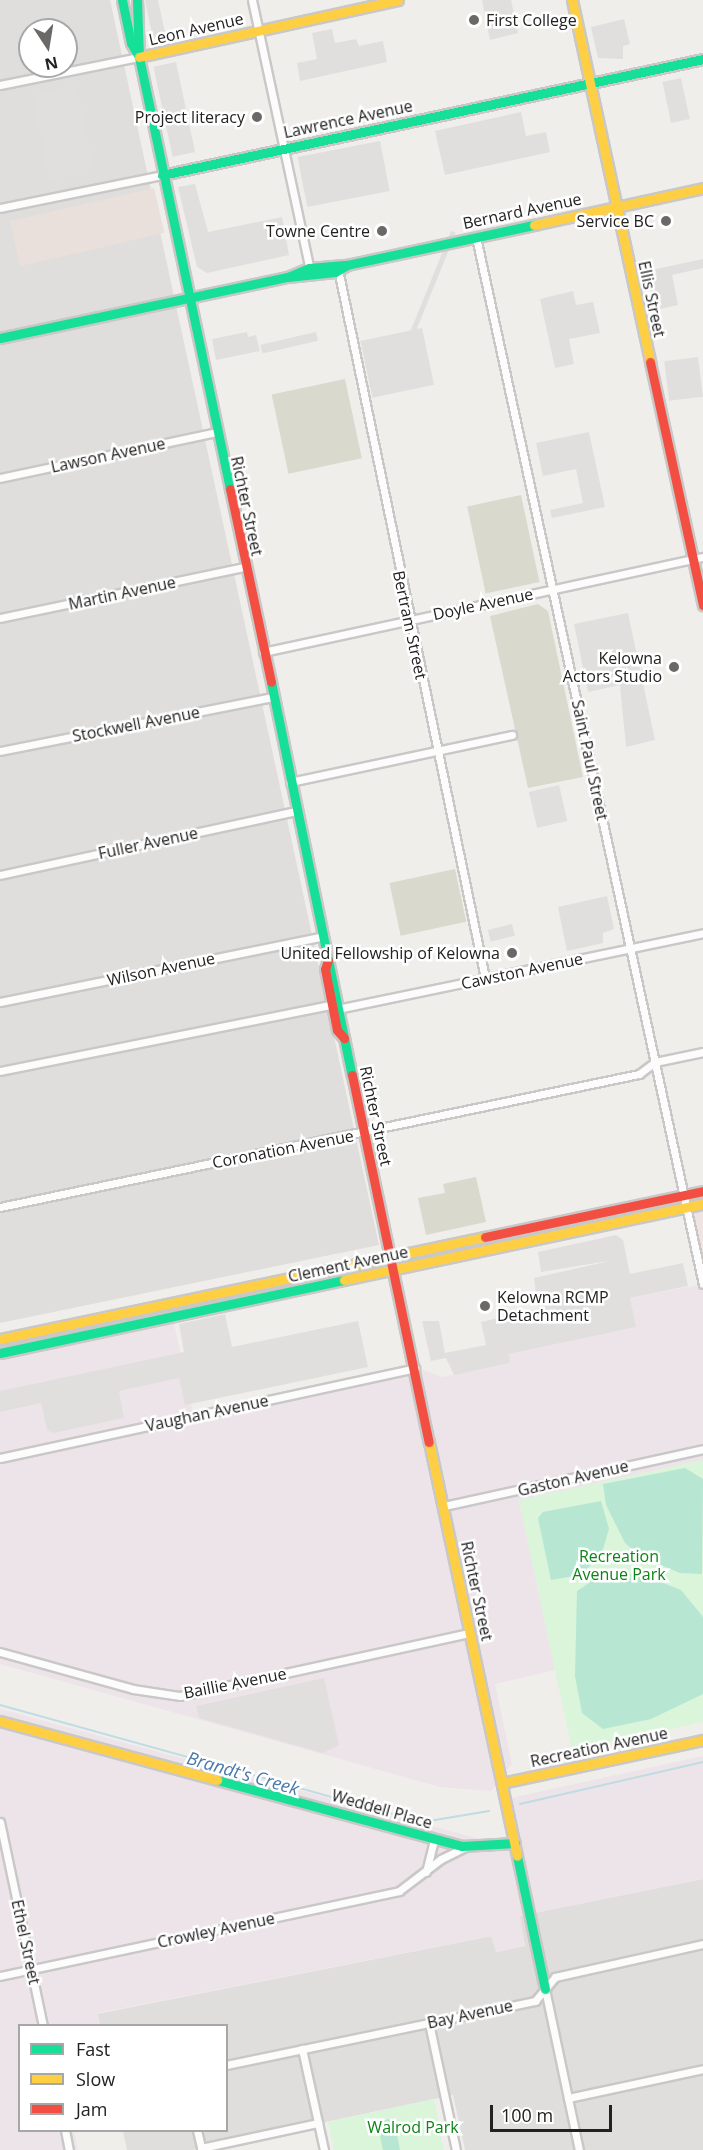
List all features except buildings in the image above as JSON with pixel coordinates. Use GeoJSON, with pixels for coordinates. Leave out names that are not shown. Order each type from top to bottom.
{"type":"FeatureCollection","features":[{"type":"Feature","properties":{"kind":"street","name":"Richter Street"},"geometry":{"type":"LineString","coordinates":[[122,0],[140,57],[162,175],[579,2150]]}},
{"type":"Feature","properties":{"kind":"street","name":"Richter Street"},"geometry":{"type":"LineString","coordinates":[[137,0],[140,57]]}},
{"type":"Feature","properties":{"kind":"street"},"geometry":{"type":"LineString","coordinates":[[252,0],[309,268]]}},
{"type":"Feature","properties":{"kind":"street","name":"Leon Avenue"},"geometry":{"type":"LineString","coordinates":[[0,85],[140,57],[398,0]]}},
{"type":"Feature","properties":{"kind":"street","name":"Ellis Street"},"geometry":{"type":"LineString","coordinates":[[572,0],[703,605]]}},
{"type":"Feature","properties":{"kind":"street","name":"Lawrence Avenue"},"geometry":{"type":"LineString","coordinates":[[0,208],[703,58]]}},
{"type":"Feature","properties":{"kind":"street","name":"Bernard Avenue"},"geometry":{"type":"LineString","coordinates":[[288,277],[309,268],[347,265],[703,188]]}},
{"type":"Feature","properties":{"kind":"street","name":"Saint Paul Street"},"geometry":{"type":"LineString","coordinates":[[476,237],[703,1284]]}},
{"type":"Feature","properties":{"kind":"street","name":"Bernard Avenue"},"geometry":{"type":"LineString","coordinates":[[0,338],[288,277],[335,272],[347,265]]}},
{"type":"Feature","properties":{"kind":"street","name":"Bertram Street"},"geometry":{"type":"LineString","coordinates":[[335,272],[485,978]]}},
{"type":"Feature","properties":{"kind":"street","name":"Lawson Avenue"},"geometry":{"type":"LineString","coordinates":[[0,478],[216,432]]}},
{"type":"Feature","properties":{"kind":"street","name":"Doyle Avenue"},"geometry":{"type":"LineString","coordinates":[[263,652],[703,557]]}},
{"type":"Feature","properties":{"kind":"street","name":"Martin Avenue"},"geometry":{"type":"LineString","coordinates":[[0,618],[245,567]]}},
{"type":"Feature","properties":{"kind":"street","name":"Stockwell Avenue"},"geometry":{"type":"LineString","coordinates":[[0,751],[272,697]]}},
{"type":"Feature","properties":{"kind":"street"},"geometry":{"type":"LineString","coordinates":[[290,782],[512,735]]}},
{"type":"Feature","properties":{"kind":"street","name":"Fuller Avenue"},"geometry":{"type":"LineString","coordinates":[[0,875],[297,811]]}},
{"type":"Feature","properties":{"kind":"street","name":"Cawston Avenue"},"geometry":{"type":"LineString","coordinates":[[0,1071],[485,978],[703,933]]}},
{"type":"Feature","properties":{"kind":"street","name":"Wilson Avenue"},"geometry":{"type":"LineString","coordinates":[[0,1002],[323,936]]}},
{"type":"Feature","properties":{"kind":"street","name":"Coronation Avenue"},"geometry":{"type":"LineString","coordinates":[[0,1207],[639,1074],[655,1062],[703,1052]]}},
{"type":"Feature","properties":{"kind":"street","name":"Clement Avenue"},"geometry":{"type":"LineString","coordinates":[[0,1339],[703,1191]]}},
{"type":"Feature","properties":{"kind":"street","name":"Clement Avenue"},"geometry":{"type":"LineString","coordinates":[[0,1353],[703,1204]]}},
{"type":"Feature","properties":{"kind":"street","name":"Vaughan Avenue"},"geometry":{"type":"LineString","coordinates":[[0,1458],[415,1368]]}},
{"type":"Feature","properties":{"kind":"street","name":"Gaston Avenue"},"geometry":{"type":"LineString","coordinates":[[444,1506],[703,1449]]}},
{"type":"Feature","properties":{"kind":"street","name":"Baillie Avenue"},"geometry":{"type":"LineString","coordinates":[[0,1652],[133,1689],[180,1696],[470,1633]]}},
{"type":"Feature","properties":{"kind":"street","name":"Weddell Place"},"geometry":{"type":"LineString","coordinates":[[0,1721],[467,1847],[515,1843]]}},
{"type":"Feature","properties":{"kind":"street","name":"Recreation Avenue"},"geometry":{"type":"LineString","coordinates":[[502,1783],[703,1740]]}},
{"type":"Feature","properties":{"kind":"street","name":"Ethel Street"},"geometry":{"type":"LineString","coordinates":[[0,1822],[43,2024]]}},
{"type":"Feature","properties":{"kind":"street"},"geometry":{"type":"LineString","coordinates":[[426,1872],[434,1839]]}},
{"type":"Feature","properties":{"kind":"street","name":"Crowley Avenue"},"geometry":{"type":"LineString","coordinates":[[0,1976],[399,1891],[467,1847]]}},
{"type":"Feature","properties":{"kind":"street","name":"Bay Avenue"},"geometry":{"type":"LineString","coordinates":[[228,2065],[536,2001],[555,1977],[703,1944]]}},
{"type":"Feature","properties":{"kind":"street"},"geometry":{"type":"LineString","coordinates":[[429,2023],[456,2150]]}},
{"type":"Feature","properties":{"kind":"street"},"geometry":{"type":"LineString","coordinates":[[302,2049],[324,2150]]}},
{"type":"Feature","properties":{"kind":"street"},"geometry":{"type":"LineString","coordinates":[[568,2098],[703,2069]]}},
{"type":"Feature","properties":{"kind":"street"},"geometry":{"type":"LineString","coordinates":[[197,2132],[201,2148],[318,2123]]}},
{"type":"Feature","properties":{"kind":"street"},"geometry":{"type":"LineString","coordinates":[[65,2132],[69,2150]]}},
{"type":"Feature","properties":{"kind":"shaded area"},"geometry":{"type":"Polygon","coordinates":[[[0,0],[110,0],[379,1245],[0,1323],[0,0]]]}},
{"type":"Feature","properties":{"kind":"shaded area"},"geometry":{"type":"Polygon","coordinates":[[[145,0],[158,0],[166,37],[161,40],[153,38],[145,0]]]}},
{"type":"Feature","properties":{"kind":"shaded area"},"geometry":{"type":"Polygon","coordinates":[[[482,0],[511,0],[518,33],[490,40],[482,0]]]}},
{"type":"Feature","properties":{"kind":"shaded area"},"geometry":{"type":"Polygon","coordinates":[[[624,19],[630,44],[623,46],[623,59],[598,58],[591,27],[624,19]]]}},
{"type":"Feature","properties":{"kind":"shaded area"},"geometry":{"type":"Polygon","coordinates":[[[332,29],[335,43],[356,39],[359,46],[383,41],[387,62],[300,81],[297,63],[317,59],[312,33],[332,29]]]}},
{"type":"Feature","properties":{"kind":"shaded area"},"geometry":{"type":"Polygon","coordinates":[[[176,62],[195,152],[173,157],[154,67],[176,62]]]}},
{"type":"Feature","properties":{"kind":"shaded area"},"geometry":{"type":"Polygon","coordinates":[[[681,78],[690,119],[671,123],[662,82],[681,78]]]}},
{"type":"Feature","properties":{"kind":"shaded area"},"geometry":{"type":"Polygon","coordinates":[[[77,85],[93,165],[86,167],[87,173],[49,180],[32,95],[77,85]]]}},
{"type":"Feature","properties":{"kind":"shaded area"},"geometry":{"type":"Polygon","coordinates":[[[521,112],[526,136],[546,132],[550,152],[445,175],[435,131],[521,112]]]}},
{"type":"Feature","properties":{"kind":"shaded area"},"geometry":{"type":"Polygon","coordinates":[[[380,141],[390,191],[307,207],[298,157],[380,141]]]}},
{"type":"Feature","properties":{"kind":"shaded area"},"geometry":{"type":"Polygon","coordinates":[[[195,184],[208,232],[282,217],[289,255],[207,273],[197,267],[178,187],[195,184]]]}},
{"type":"Feature","properties":{"kind":"shaded area"},"geometry":{"type":"Polygon","coordinates":[[[154,188],[164,233],[20,266],[10,221],[154,188]]]}},
{"type":"Feature","properties":{"kind":"shaded area"},"geometry":{"type":"Polygon","coordinates":[[[451,231],[456,233],[410,347],[405,345],[451,231]]]}},
{"type":"Feature","properties":{"kind":"shaded area"},"geometry":{"type":"Polygon","coordinates":[[[703,259],[703,268],[672,275],[678,305],[655,310],[647,271],[703,259]]]}},
{"type":"Feature","properties":{"kind":"shaded area"},"geometry":{"type":"Polygon","coordinates":[[[573,291],[576,305],[593,302],[600,333],[569,339],[574,364],[555,368],[540,299],[573,291]]]}},
{"type":"Feature","properties":{"kind":"shaded area"},"geometry":{"type":"Polygon","coordinates":[[[422,328],[434,385],[372,398],[360,341],[422,328]]]}},
{"type":"Feature","properties":{"kind":"shaded area"},"geometry":{"type":"Polygon","coordinates":[[[247,332],[248,337],[256,335],[260,351],[216,360],[212,339],[247,332]]]}},
{"type":"Feature","properties":{"kind":"shaded area"},"geometry":{"type":"Polygon","coordinates":[[[316,332],[318,341],[262,354],[260,345],[316,332]]]}},
{"type":"Feature","properties":{"kind":"shaded area"},"geometry":{"type":"Polygon","coordinates":[[[698,357],[703,397],[669,401],[664,361],[698,357]]]}},
{"type":"Feature","properties":{"kind":"shaded area"},"geometry":{"type":"Polygon","coordinates":[[[345,379],[362,458],[288,474],[272,395],[345,379]]]}},
{"type":"Feature","properties":{"kind":"shaded area"},"geometry":{"type":"Polygon","coordinates":[[[589,432],[605,507],[552,518],[550,510],[583,503],[576,469],[543,476],[536,443],[589,432]]]}},
{"type":"Feature","properties":{"kind":"shaded area"},"geometry":{"type":"Polygon","coordinates":[[[521,495],[540,582],[486,593],[467,506],[521,495]]]}},
{"type":"Feature","properties":{"kind":"shaded area"},"geometry":{"type":"Polygon","coordinates":[[[538,604],[548,611],[583,777],[528,788],[490,616],[538,604]]]}},
{"type":"Feature","properties":{"kind":"shaded area"},"geometry":{"type":"Polygon","coordinates":[[[628,613],[655,740],[626,747],[620,685],[588,692],[574,624],[628,613]]]}},
{"type":"Feature","properties":{"kind":"shaded area"},"geometry":{"type":"Polygon","coordinates":[[[559,785],[567,821],[537,828],[529,792],[559,785]]]}},
{"type":"Feature","properties":{"kind":"shaded area"},"geometry":{"type":"Polygon","coordinates":[[[455,869],[466,922],[401,936],[389,883],[455,869]]]}},
{"type":"Feature","properties":{"kind":"shaded area"},"geometry":{"type":"Polygon","coordinates":[[[607,896],[614,929],[603,933],[603,943],[567,951],[558,907],[607,896]]]}},
{"type":"Feature","properties":{"kind":"shaded area"},"geometry":{"type":"Polygon","coordinates":[[[512,924],[515,936],[491,942],[488,930],[512,924]]]}},
{"type":"Feature","properties":{"kind":"shaded area"},"geometry":{"type":"Polygon","coordinates":[[[476,1177],[486,1222],[426,1235],[418,1198],[445,1193],[443,1184],[476,1177]]]}},
{"type":"Feature","properties":{"kind":"shaded area"},"geometry":{"type":"Polygon","coordinates":[[[703,1191],[703,1277],[683,1195],[703,1191]]]}},
{"type":"Feature","properties":{"kind":"shaded area"},"geometry":{"type":"Polygon","coordinates":[[[616,1235],[623,1240],[630,1274],[683,1263],[688,1286],[630,1298],[636,1327],[509,1354],[510,1363],[454,1375],[446,1358],[431,1361],[422,1321],[439,1321],[445,1353],[486,1345],[481,1322],[538,1309],[534,1278],[614,1260],[541,1272],[538,1252],[616,1235]]]}},
{"type":"Feature","properties":{"kind":"shaded area"},"geometry":{"type":"Polygon","coordinates":[[[703,1284],[703,1460],[519,1500],[555,1670],[495,1684],[512,1764],[491,1791],[440,1787],[0,1664],[0,1344],[171,1309],[194,1417],[424,1370],[442,1377],[510,1363],[508,1354],[635,1327],[630,1298],[703,1284]]]}},
{"type":"Feature","properties":{"kind":"shaded area"},"geometry":{"type":"Polygon","coordinates":[[[225,1314],[232,1347],[358,1321],[368,1367],[185,1405],[179,1378],[119,1391],[124,1418],[53,1433],[47,1430],[41,1403],[0,1412],[0,1391],[184,1352],[179,1324],[225,1314]]]}},
{"type":"Feature","properties":{"kind":"shaded area"},"geometry":{"type":"Polygon","coordinates":[[[324,1678],[339,1745],[323,1753],[199,1718],[196,1706],[324,1678]]]}},
{"type":"Feature","properties":{"kind":"shaded area"},"geometry":{"type":"Polygon","coordinates":[[[0,1709],[484,1840],[509,1836],[501,1800],[703,1756],[703,1879],[520,1916],[525,1946],[496,1952],[491,1936],[98,2013],[100,2024],[18,2024],[18,2132],[74,2132],[78,2150],[0,2150],[0,1709]]]}},
{"type":"Feature","properties":{"kind":"shaded area"},"geometry":{"type":"Polygon","coordinates":[[[703,1879],[703,2150],[465,2150],[453,2095],[192,2150],[127,2150],[123,2132],[228,2132],[228,2024],[100,2024],[97,2014],[492,1936],[496,1952],[525,1946],[519,1916],[703,1879]]]}},
{"type":"Feature","properties":{"kind":"green space","name":"Recreation Avenue Park"},"geometry":{"type":"Polygon","coordinates":[[[703,1460],[703,1722],[572,1750],[519,1500],[703,1460]]]}},
{"type":"Feature","properties":{"kind":"green space"},"geometry":{"type":"Polygon","coordinates":[[[685,1468],[703,1479],[702,1574],[680,1573],[641,1557],[625,1543],[606,1505],[603,1484],[685,1468]]]}},
{"type":"Feature","properties":{"kind":"green space"},"geometry":{"type":"Polygon","coordinates":[[[601,1501],[609,1529],[601,1556],[580,1575],[551,1580],[538,1518],[543,1512],[601,1501]]]}},
{"type":"Feature","properties":{"kind":"green space"},"geometry":{"type":"Polygon","coordinates":[[[638,1573],[681,1590],[703,1617],[703,1694],[651,1719],[603,1729],[582,1713],[575,1676],[577,1591],[595,1579],[638,1573]]]}},
{"type":"Feature","properties":{"kind":"green space","name":"Walrod Park"},"geometry":{"type":"Polygon","coordinates":[[[434,2099],[444,2150],[334,2150],[328,2122],[434,2099]]]}},
{"type":"Feature","properties":{"kind":"green space"},"geometry":{"type":"Polygon","coordinates":[[[394,2118],[400,2150],[383,2150],[377,2122],[394,2118]]]}},
{"type":"Feature","properties":{"kind":"waterway","name":"Brandt's Creek"},"geometry":{"type":"LineString","coordinates":[[0,1705],[410,1819],[429,1821],[489,1811]]}},
{"type":"Feature","properties":{"kind":"waterway","name":"Brandt's Creek"},"geometry":{"type":"LineString","coordinates":[[520,1804],[703,1762]]}},
{"type":"Feature","properties":{"kind":"traffic: fast"},"geometry":{"type":"LineString","coordinates":[[122,0],[131,43],[139,57]]}},
{"type":"Feature","properties":{"kind":"traffic: fast"},"geometry":{"type":"LineString","coordinates":[[137,0],[139,57],[230,489]]}},
{"type":"Feature","properties":{"kind":"traffic: fast"},"geometry":{"type":"LineString","coordinates":[[162,175],[703,59]]}},
{"type":"Feature","properties":{"kind":"traffic: fast"},"geometry":{"type":"LineString","coordinates":[[0,338],[288,277],[335,272],[347,265],[534,225]]}},
{"type":"Feature","properties":{"kind":"traffic: fast"},"geometry":{"type":"LineString","coordinates":[[288,277],[309,268],[347,265]]}},
{"type":"Feature","properties":{"kind":"traffic: fast"},"geometry":{"type":"LineString","coordinates":[[271,682],[352,1075]]}},
{"type":"Feature","properties":{"kind":"traffic: fast"},"geometry":{"type":"LineString","coordinates":[[0,1353],[344,1280]]}},
{"type":"Feature","properties":{"kind":"traffic: fast"},"geometry":{"type":"LineString","coordinates":[[217,1780],[462,1846],[515,1843]]}},
{"type":"Feature","properties":{"kind":"traffic: fast"},"geometry":{"type":"LineString","coordinates":[[517,1856],[545,1989]]}},
{"type":"Feature","properties":{"kind":"traffic: slow"},"geometry":{"type":"LineString","coordinates":[[139,57],[398,0]]}},
{"type":"Feature","properties":{"kind":"traffic: slow"},"geometry":{"type":"LineString","coordinates":[[572,0],[650,362]]}},
{"type":"Feature","properties":{"kind":"traffic: slow"},"geometry":{"type":"LineString","coordinates":[[534,225],[703,188]]}},
{"type":"Feature","properties":{"kind":"traffic: slow"},"geometry":{"type":"LineString","coordinates":[[344,1280],[703,1204]]}},
{"type":"Feature","properties":{"kind":"traffic: slow"},"geometry":{"type":"LineString","coordinates":[[0,1339],[485,1237]]}},
{"type":"Feature","properties":{"kind":"traffic: slow"},"geometry":{"type":"LineString","coordinates":[[429,1442],[517,1856]]}},
{"type":"Feature","properties":{"kind":"traffic: slow"},"geometry":{"type":"LineString","coordinates":[[0,1721],[217,1780]]}},
{"type":"Feature","properties":{"kind":"traffic: slow"},"geometry":{"type":"LineString","coordinates":[[502,1783],[703,1740]]}},
{"type":"Feature","properties":{"kind":"traffic: jam"},"geometry":{"type":"LineString","coordinates":[[650,362],[703,605]]}},
{"type":"Feature","properties":{"kind":"traffic: jam"},"geometry":{"type":"LineString","coordinates":[[230,489],[271,682]]}},
{"type":"Feature","properties":{"kind":"traffic: jam"},"geometry":{"type":"LineString","coordinates":[[328,960],[325,969],[337,1030],[344,1038]]}},
{"type":"Feature","properties":{"kind":"traffic: jam"},"geometry":{"type":"LineString","coordinates":[[352,1075],[429,1442]]}},
{"type":"Feature","properties":{"kind":"traffic: jam"},"geometry":{"type":"LineString","coordinates":[[485,1237],[703,1191]]}},
{"type":"Feature","properties":{"kind":"place","name":"First College"},"geometry":{"type":"Point","coordinates":[474,20]}},
{"type":"Feature","properties":{"kind":"place","name":"Project literacy"},"geometry":{"type":"Point","coordinates":[257,117]}},
{"type":"Feature","properties":{"kind":"place","name":"Service BC"},"geometry":{"type":"Point","coordinates":[666,221]}},
{"type":"Feature","properties":{"kind":"place","name":"Towne Centre"},"geometry":{"type":"Point","coordinates":[382,231]}},
{"type":"Feature","properties":{"kind":"place","name":"Kelowna Actors Studio"},"geometry":{"type":"Point","coordinates":[674,667]}},
{"type":"Feature","properties":{"kind":"place","name":"United Fellowship of Kelowna"},"geometry":{"type":"Point","coordinates":[512,953]}},
{"type":"Feature","properties":{"kind":"place","name":"Kelowna RCMP Detachment"},"geometry":{"type":"Point","coordinates":[485,1306]}}]}
